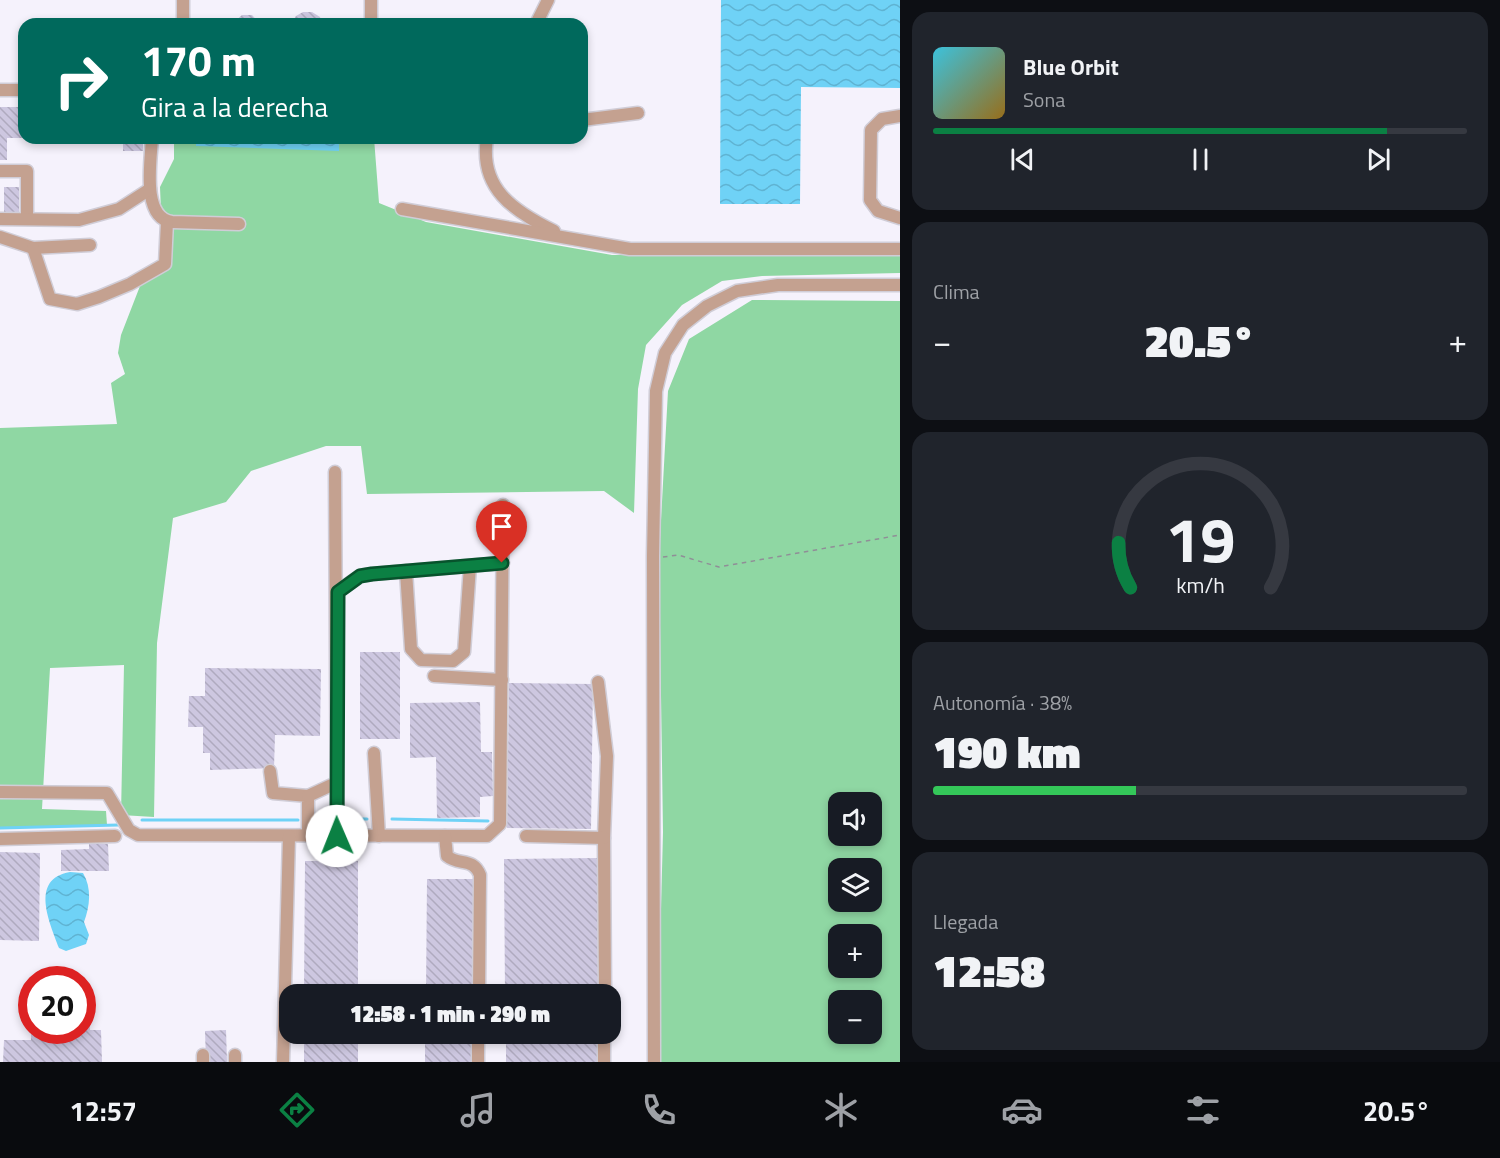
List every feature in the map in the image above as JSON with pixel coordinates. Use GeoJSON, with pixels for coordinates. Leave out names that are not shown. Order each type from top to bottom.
{"type":"FeatureCollection","features":[{"type":"Feature","properties":{"kind":"street"},"geometry":{"type":"LineString","coordinates":[[183,0],[183,18]]}},
{"type":"Feature","properties":{"kind":"street"},"geometry":{"type":"LineString","coordinates":[[371,0],[371,18]]}},
{"type":"Feature","properties":{"kind":"street"},"geometry":{"type":"LineString","coordinates":[[539,18],[548,0]]}},
{"type":"Feature","properties":{"kind":"street"},"geometry":{"type":"LineString","coordinates":[[0,90],[18,90]]}},
{"type":"Feature","properties":{"kind":"street"},"geometry":{"type":"LineString","coordinates":[[588,119],[638,113]]}},
{"type":"Feature","properties":{"kind":"street"},"geometry":{"type":"LineString","coordinates":[[900,116],[882,119],[871,130],[870,200],[878,211],[900,218]]}},
{"type":"Feature","properties":{"kind":"street"},"geometry":{"type":"LineString","coordinates":[[33,248],[50,299],[77,304],[130,284],[165,264],[167,222],[152,204],[150,189],[152,144]]}},
{"type":"Feature","properties":{"kind":"street"},"geometry":{"type":"LineString","coordinates":[[485,144],[484,157],[487,176],[505,200],[523,214],[566,237]]}},
{"type":"Feature","properties":{"kind":"street"},"geometry":{"type":"LineString","coordinates":[[0,171],[27,171],[27,218]]}},
{"type":"Feature","properties":{"kind":"street"},"geometry":{"type":"LineString","coordinates":[[0,219],[80,220],[119,208],[150,189]]}},
{"type":"Feature","properties":{"kind":"street"},"geometry":{"type":"LineString","coordinates":[[402,209],[630,249],[900,249]]}},
{"type":"Feature","properties":{"kind":"street"},"geometry":{"type":"LineString","coordinates":[[167,222],[239,224]]}},
{"type":"Feature","properties":{"kind":"street"},"geometry":{"type":"LineString","coordinates":[[0,237],[33,248],[90,245]]}},
{"type":"Feature","properties":{"kind":"street"},"geometry":{"type":"LineString","coordinates":[[654,1062],[653,556],[656,391],[665,353],[683,325],[707,306],[737,291],[778,285],[900,285]]}},
{"type":"Feature","properties":{"kind":"street"},"geometry":{"type":"LineString","coordinates":[[335,472],[338,592],[337,836]]}},
{"type":"Feature","properties":{"kind":"street"},"geometry":{"type":"LineString","coordinates":[[0,792],[107,793],[129,830],[138,835],[487,836],[500,824],[503,505]]}},
{"type":"Feature","properties":{"kind":"street"},"geometry":{"type":"LineString","coordinates":[[338,592],[360,576],[502,563]]}},
{"type":"Feature","properties":{"kind":"street"},"geometry":{"type":"LineString","coordinates":[[406,571],[411,649],[421,660],[453,661],[464,652],[470,566]]}},
{"type":"Feature","properties":{"kind":"street"},"geometry":{"type":"LineString","coordinates":[[434,676],[502,680]]}},
{"type":"Feature","properties":{"kind":"street"},"geometry":{"type":"LineString","coordinates":[[598,682],[608,756],[604,838],[605,984]]}},
{"type":"Feature","properties":{"kind":"street"},"geometry":{"type":"LineString","coordinates":[[374,753],[379,836]]}},
{"type":"Feature","properties":{"kind":"street"},"geometry":{"type":"LineString","coordinates":[[270,771],[273,793],[308,796],[336,783]]}},
{"type":"Feature","properties":{"kind":"street"},"geometry":{"type":"LineString","coordinates":[[308,796],[308,836]]}},
{"type":"Feature","properties":{"kind":"street"},"geometry":{"type":"LineString","coordinates":[[0,839],[115,836]]}},
{"type":"Feature","properties":{"kind":"street"},"geometry":{"type":"LineString","coordinates":[[283,1062],[289,836]]}},
{"type":"Feature","properties":{"kind":"street"},"geometry":{"type":"LineString","coordinates":[[445,836],[447,856],[452,860],[470,862],[477,866],[480,874],[479,984]]}},
{"type":"Feature","properties":{"kind":"street"},"geometry":{"type":"LineString","coordinates":[[526,836],[604,838]]}},
{"type":"Feature","properties":{"kind":"street"},"geometry":{"type":"LineString","coordinates":[[478,1044],[478,1062]]}},
{"type":"Feature","properties":{"kind":"street"},"geometry":{"type":"LineString","coordinates":[[604,1044],[604,1062]]}},
{"type":"Feature","properties":{"kind":"path"},"geometry":{"type":"LineString","coordinates":[[653,556],[678,555],[719,567],[900,535]]}},
{"type":"Feature","properties":{"kind":"green space"},"geometry":{"type":"Polygon","coordinates":[[[174,144],[374,144],[379,203],[426,222],[612,255],[900,254],[900,273],[762,276],[722,281],[682,305],[646,345],[638,389],[634,513],[604,491],[367,494],[361,446],[326,446],[251,471],[226,502],[173,518],[157,643],[154,817],[121,815],[124,665],[50,668],[42,809],[106,811],[107,825],[0,828],[0,428],[117,424],[111,383],[125,374],[118,353],[121,335],[147,268],[163,261],[160,187],[174,159],[174,144]]]}},
{"type":"Feature","properties":{"kind":"green space"},"geometry":{"type":"Polygon","coordinates":[[[752,300],[900,301],[900,1062],[657,1062],[663,832],[659,557],[668,391],[689,339],[752,300]]]}},
{"type":"Feature","properties":{"kind":"water"},"geometry":{"type":"Polygon","coordinates":[[[721,0],[900,0],[900,88],[801,87],[800,204],[720,204],[721,0]]]}},
{"type":"Feature","properties":{"kind":"water"},"geometry":{"type":"Polygon","coordinates":[[[196,144],[339,144],[339,151],[196,146],[196,144]]]}},
{"type":"Feature","properties":{"kind":"water"},"geometry":{"type":"Polygon","coordinates":[[[70,872],[83,873],[88,885],[89,903],[84,922],[89,935],[86,944],[66,951],[59,948],[51,927],[46,893],[50,883],[57,876],[70,872]]]}},
{"type":"Feature","properties":{"kind":"building"},"geometry":{"type":"Polygon","coordinates":[[[303,12],[312,12],[320,18],[295,18],[303,12]]]}},
{"type":"Feature","properties":{"kind":"building"},"geometry":{"type":"Polygon","coordinates":[[[242,15],[252,15],[255,18],[239,18],[242,15]]]}},
{"type":"Feature","properties":{"kind":"building"},"geometry":{"type":"Polygon","coordinates":[[[0,107],[18,107],[18,138],[7,138],[7,160],[0,160],[0,107]]]}},
{"type":"Feature","properties":{"kind":"building"},"geometry":{"type":"Polygon","coordinates":[[[123,144],[143,144],[143,151],[123,151],[123,144]]]}},
{"type":"Feature","properties":{"kind":"building"},"geometry":{"type":"Polygon","coordinates":[[[4,187],[19,187],[19,215],[4,215],[4,187]]]}},
{"type":"Feature","properties":{"kind":"building"},"geometry":{"type":"Polygon","coordinates":[[[360,652],[400,652],[400,739],[360,739],[360,652]]]}},
{"type":"Feature","properties":{"kind":"building"},"geometry":{"type":"Polygon","coordinates":[[[205,668],[321,669],[320,736],[275,735],[274,768],[210,770],[210,753],[203,753],[203,727],[188,727],[189,696],[205,696],[205,668]]]}},
{"type":"Feature","properties":{"kind":"building"},"geometry":{"type":"Polygon","coordinates":[[[509,683],[593,684],[591,829],[507,828],[509,683]]]}},
{"type":"Feature","properties":{"kind":"building"},"geometry":{"type":"Polygon","coordinates":[[[480,702],[481,752],[492,752],[493,796],[480,797],[480,817],[437,818],[436,757],[410,758],[410,703],[480,702]]]}},
{"type":"Feature","properties":{"kind":"building"},"geometry":{"type":"Polygon","coordinates":[[[89,843],[108,844],[109,871],[61,871],[61,850],[89,849],[89,843]]]}},
{"type":"Feature","properties":{"kind":"building"},"geometry":{"type":"Polygon","coordinates":[[[0,852],[40,853],[39,941],[0,940],[0,852]]]}},
{"type":"Feature","properties":{"kind":"building"},"geometry":{"type":"Polygon","coordinates":[[[597,858],[598,984],[505,984],[504,859],[597,858]]]}},
{"type":"Feature","properties":{"kind":"building"},"geometry":{"type":"Polygon","coordinates":[[[305,861],[358,861],[358,984],[304,984],[305,861]]]}},
{"type":"Feature","properties":{"kind":"building"},"geometry":{"type":"Polygon","coordinates":[[[427,879],[474,879],[473,984],[426,984],[427,879]]]}},
{"type":"Feature","properties":{"kind":"building"},"geometry":{"type":"Polygon","coordinates":[[[96,1030],[101,1030],[102,1062],[3,1062],[4,1040],[18,1040],[18,1044],[96,1044],[96,1030]]]}},
{"type":"Feature","properties":{"kind":"building"},"geometry":{"type":"Polygon","coordinates":[[[226,1030],[227,1062],[206,1062],[205,1031],[226,1030]]]}},
{"type":"Feature","properties":{"kind":"building"},"geometry":{"type":"Polygon","coordinates":[[[304,1044],[358,1044],[358,1062],[304,1062],[304,1044]]]}},
{"type":"Feature","properties":{"kind":"building"},"geometry":{"type":"Polygon","coordinates":[[[425,1044],[472,1044],[472,1062],[425,1062],[425,1044]]]}},
{"type":"Feature","properties":{"kind":"building"},"geometry":{"type":"Polygon","coordinates":[[[506,1044],[599,1044],[599,1062],[506,1062],[506,1044]]]}},
{"type":"Feature","properties":{"kind":"waterway"},"geometry":{"type":"LineString","coordinates":[[314,819],[322,819]]}},
{"type":"Feature","properties":{"kind":"waterway"},"geometry":{"type":"LineString","coordinates":[[344,819],[367,819]]}},
{"type":"Feature","properties":{"kind":"waterway"},"geometry":{"type":"LineString","coordinates":[[392,819],[488,821]]}},
{"type":"Feature","properties":{"kind":"waterway"},"geometry":{"type":"LineString","coordinates":[[142,820],[298,820]]}},
{"type":"Feature","properties":{"kind":"waterway"},"geometry":{"type":"LineString","coordinates":[[0,828],[118,825]]}},
{"type":"Feature","properties":{"kind":"route"},"geometry":{"type":"LineString","coordinates":[[337,836],[338,592],[360,576],[502,563]]}}]}
